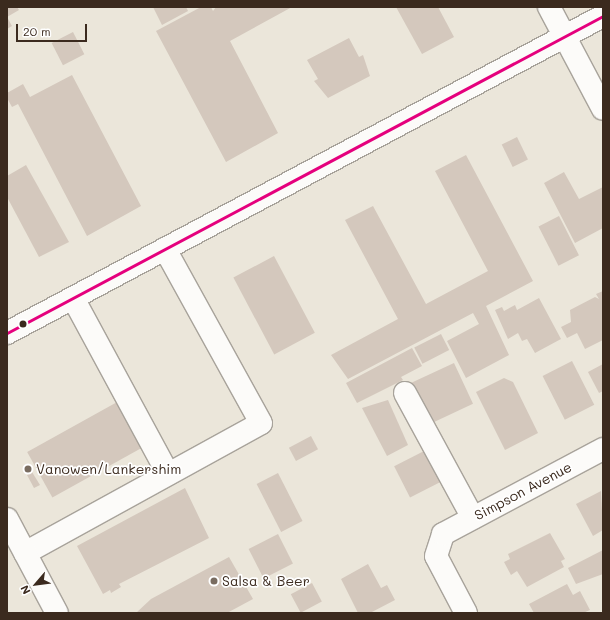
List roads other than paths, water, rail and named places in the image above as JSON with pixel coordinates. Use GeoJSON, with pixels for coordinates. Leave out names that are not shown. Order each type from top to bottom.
{"type":"FeatureCollection","features":[{"type":"Feature","properties":{"kind":"main road"},"geometry":{"type":"LineString","coordinates":[[549,7],[603,109]]}},
{"type":"Feature","properties":{"kind":"main road"},"geometry":{"type":"LineString","coordinates":[[7,333],[603,16]]}},
{"type":"Feature","properties":{"kind":"main road"},"geometry":{"type":"LineString","coordinates":[[26,554],[261,423],[165,249]]}},
{"type":"Feature","properties":{"kind":"main road"},"geometry":{"type":"LineString","coordinates":[[73,298],[168,474]]}},
{"type":"Feature","properties":{"kind":"main road"},"geometry":{"type":"LineString","coordinates":[[405,393],[473,518]]}},
{"type":"Feature","properties":{"kind":"main road","name":"Simpson Avenue"},"geometry":{"type":"LineString","coordinates":[[466,613],[436,556],[443,534],[603,449]]}},
{"type":"Feature","properties":{"kind":"main road"},"geometry":{"type":"LineString","coordinates":[[7,519],[57,613]]}},
{"type":"Feature","properties":{"kind":"place","name":"Vanowen/Lankershim"},"geometry":{"type":"Point","coordinates":[28,469]}},
{"type":"Feature","properties":{"kind":"place","name":"Salsa & Beer"},"geometry":{"type":"Point","coordinates":[214,581]}}]}
